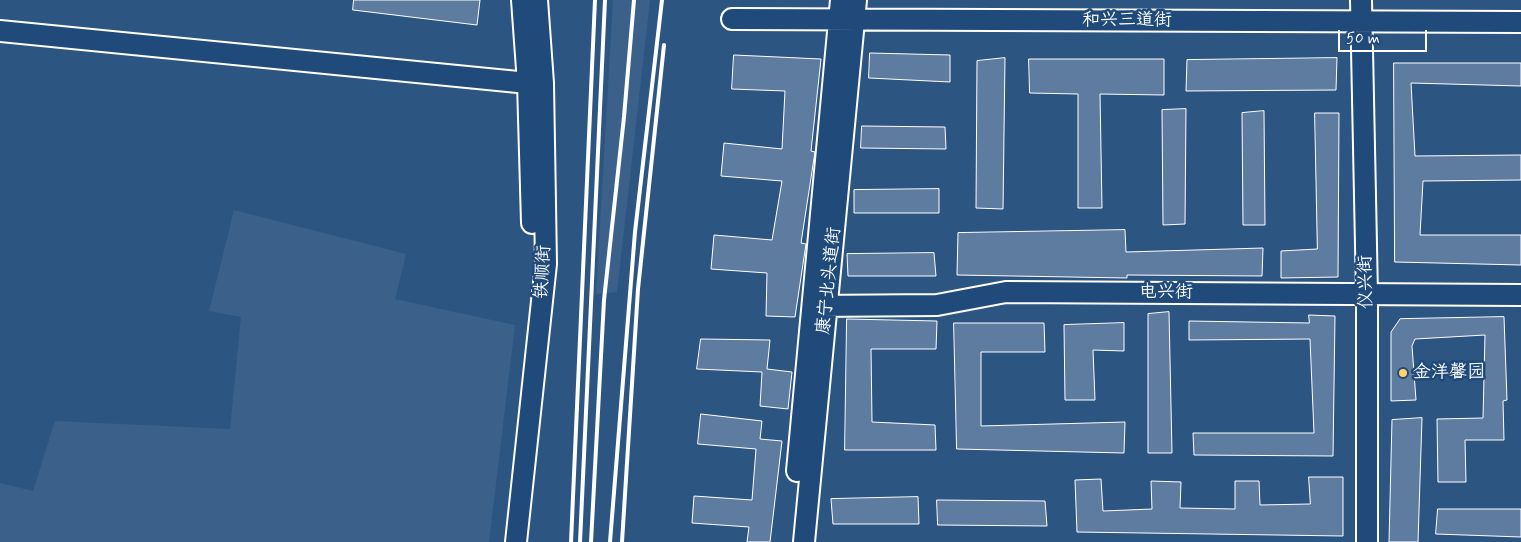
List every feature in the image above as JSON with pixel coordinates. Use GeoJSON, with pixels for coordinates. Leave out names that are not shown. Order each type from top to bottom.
{"type":"FeatureCollection","features":[{"type":"Feature","properties":{"kind":"street","name":"铁顺街"},"geometry":{"type":"LineString","coordinates":[[506,542],[533,264],[528,83],[522,0]]}},
{"type":"Feature","properties":{"kind":"street","name":"铁顺街"},"geometry":{"type":"LineString","coordinates":[[516,542],[546,264],[543,83],[537,0]]}},
{"type":"Feature","properties":{"kind":"street"},"geometry":{"type":"LineString","coordinates":[[840,0],[847,20]]}},
{"type":"Feature","properties":{"kind":"street"},"geometry":{"type":"LineString","coordinates":[[847,20],[856,0]]}},
{"type":"Feature","properties":{"kind":"street","name":"仪兴街"},"geometry":{"type":"LineString","coordinates":[[1361,0],[1367,294],[1367,542]]}},
{"type":"Feature","properties":{"kind":"street","name":"和兴三道街"},"geometry":{"type":"LineString","coordinates":[[732,19],[1521,22]]}},
{"type":"Feature","properties":{"kind":"street","name":"康宁北头道街"},"geometry":{"type":"LineString","coordinates":[[804,542],[820,306],[847,20]]}},
{"type":"Feature","properties":{"kind":"street"},"geometry":{"type":"LineString","coordinates":[[0,31],[528,83]]}},
{"type":"Feature","properties":{"kind":"street","name":"电兴街"},"geometry":{"type":"LineString","coordinates":[[820,306],[937,305],[1006,292],[1521,295]]}},
{"type":"Feature","properties":{"kind":"street","name":"康宁北头道街"},"geometry":{"type":"LineString","coordinates":[[790,542],[820,306]]}},
{"type":"Feature","properties":{"kind":"shaded area"},"geometry":{"type":"Polygon","coordinates":[[[613,0],[650,0],[617,292],[596,294],[613,0]]]}},
{"type":"Feature","properties":{"kind":"shaded area"},"geometry":{"type":"Polygon","coordinates":[[[234,210],[406,254],[395,299],[515,325],[489,542],[0,542],[0,483],[33,491],[55,421],[230,429],[241,317],[209,311],[234,210]]]}},
{"type":"Feature","properties":{"kind":"building"},"geometry":{"type":"Polygon","coordinates":[[[354,0],[480,0],[477,25],[353,10],[354,0]]]}},
{"type":"Feature","properties":{"kind":"building"},"geometry":{"type":"Polygon","coordinates":[[[870,53],[950,55],[950,82],[869,78],[870,53]]]}},
{"type":"Feature","properties":{"kind":"building"},"geometry":{"type":"Polygon","coordinates":[[[734,55],[821,59],[811,151],[815,152],[801,243],[806,244],[795,317],[766,316],[767,273],[711,269],[714,235],[772,240],[782,181],[721,176],[724,143],[782,149],[785,91],[732,89],[734,55]]]}},
{"type":"Feature","properties":{"kind":"building"},"geometry":{"type":"Polygon","coordinates":[[[1005,58],[1003,209],[976,208],[977,61],[1005,58]]]}},
{"type":"Feature","properties":{"kind":"building"},"geometry":{"type":"Polygon","coordinates":[[[1337,58],[1336,90],[1186,91],[1187,60],[1337,58]]]}},
{"type":"Feature","properties":{"kind":"building"},"geometry":{"type":"Polygon","coordinates":[[[1029,59],[1164,59],[1164,95],[1100,94],[1102,208],[1078,208],[1078,94],[1030,93],[1029,59]]]}},
{"type":"Feature","properties":{"kind":"building"},"geometry":{"type":"Polygon","coordinates":[[[1394,63],[1521,63],[1521,86],[1411,83],[1415,156],[1521,155],[1521,180],[1423,181],[1420,235],[1521,235],[1521,265],[1395,262],[1394,63]]]}},
{"type":"Feature","properties":{"kind":"building"},"geometry":{"type":"Polygon","coordinates":[[[1186,109],[1185,224],[1163,225],[1162,110],[1186,109]]]}},
{"type":"Feature","properties":{"kind":"building"},"geometry":{"type":"Polygon","coordinates":[[[1264,111],[1265,225],[1243,225],[1242,113],[1264,111]]]}},
{"type":"Feature","properties":{"kind":"building"},"geometry":{"type":"Polygon","coordinates":[[[1315,113],[1339,113],[1338,277],[1281,278],[1281,251],[1317,249],[1315,113]]]}},
{"type":"Feature","properties":{"kind":"building"},"geometry":{"type":"Polygon","coordinates":[[[862,126],[945,127],[946,149],[861,148],[862,126]]]}},
{"type":"Feature","properties":{"kind":"building"},"geometry":{"type":"Polygon","coordinates":[[[939,189],[939,213],[854,213],[854,190],[939,189]]]}},
{"type":"Feature","properties":{"kind":"building"},"geometry":{"type":"Polygon","coordinates":[[[1125,230],[1126,252],[1263,248],[1262,276],[1127,275],[1127,278],[957,275],[958,233],[1125,230]]]}},
{"type":"Feature","properties":{"kind":"building"},"geometry":{"type":"Polygon","coordinates":[[[934,253],[936,276],[848,276],[847,254],[934,253]]]}},
{"type":"Feature","properties":{"kind":"building"},"geometry":{"type":"Polygon","coordinates":[[[1169,312],[1172,453],[1148,453],[1148,314],[1169,312]]]}},
{"type":"Feature","properties":{"kind":"building"},"geometry":{"type":"Polygon","coordinates":[[[1309,315],[1335,316],[1333,456],[1194,455],[1193,433],[1314,433],[1310,339],[1189,340],[1189,321],[1309,323],[1309,315]]]}},
{"type":"Feature","properties":{"kind":"building","name":"金洋馨园"},"geometry":{"type":"Polygon","coordinates":[[[1504,317],[1507,400],[1503,401],[1504,440],[1465,440],[1466,482],[1438,482],[1437,419],[1483,418],[1485,335],[1415,339],[1412,346],[1416,400],[1391,401],[1391,332],[1400,319],[1504,317]]]}},
{"type":"Feature","properties":{"kind":"building"},"geometry":{"type":"Polygon","coordinates":[[[847,319],[937,321],[936,349],[871,349],[872,422],[935,425],[936,450],[845,450],[847,319]]]}},
{"type":"Feature","properties":{"kind":"building"},"geometry":{"type":"Polygon","coordinates":[[[954,323],[1044,323],[1045,352],[981,352],[981,426],[1125,422],[1124,453],[957,449],[954,323]]]}},
{"type":"Feature","properties":{"kind":"building"},"geometry":{"type":"Polygon","coordinates":[[[1124,323],[1124,351],[1093,350],[1095,400],[1065,400],[1064,325],[1124,323]]]}},
{"type":"Feature","properties":{"kind":"building"},"geometry":{"type":"Polygon","coordinates":[[[701,339],[770,340],[767,369],[792,372],[788,409],[760,406],[762,372],[697,369],[701,339]]]}},
{"type":"Feature","properties":{"kind":"building"},"geometry":{"type":"Polygon","coordinates":[[[701,414],[762,421],[760,439],[782,441],[770,542],[747,542],[749,527],[692,523],[694,496],[752,500],[756,449],[698,444],[701,414]]]}},
{"type":"Feature","properties":{"kind":"building"},"geometry":{"type":"Polygon","coordinates":[[[1422,418],[1418,542],[1389,542],[1392,420],[1422,418]]]}},
{"type":"Feature","properties":{"kind":"building"},"geometry":{"type":"Polygon","coordinates":[[[1309,477],[1343,477],[1343,536],[1077,532],[1075,480],[1101,479],[1103,511],[1152,509],[1151,481],[1181,482],[1180,508],[1235,509],[1235,481],[1259,481],[1260,505],[1310,504],[1309,477]]]}},
{"type":"Feature","properties":{"kind":"building"},"geometry":{"type":"Polygon","coordinates":[[[918,497],[919,524],[833,524],[831,499],[918,497]]]}},
{"type":"Feature","properties":{"kind":"building"},"geometry":{"type":"Polygon","coordinates":[[[937,500],[1045,501],[1047,526],[938,525],[937,500]]]}},
{"type":"Feature","properties":{"kind":"building"},"geometry":{"type":"Polygon","coordinates":[[[1438,509],[1521,509],[1521,537],[1436,534],[1438,509]]]}},
{"type":"Feature","properties":{"kind":"railway"},"geometry":{"type":"LineString","coordinates":[[571,542],[595,0]]}},
{"type":"Feature","properties":{"kind":"railway"},"geometry":{"type":"LineString","coordinates":[[580,542],[605,0]]}},
{"type":"Feature","properties":{"kind":"railway"},"geometry":{"type":"LineString","coordinates":[[591,542],[604,300],[624,117],[634,0]]}},
{"type":"Feature","properties":{"kind":"railway"},"geometry":{"type":"LineString","coordinates":[[610,542],[635,232],[662,0]]}},
{"type":"Feature","properties":{"kind":"railway"},"geometry":{"type":"LineString","coordinates":[[622,542],[638,289],[664,45]]}},
{"type":"Feature","properties":{"kind":"place","name":"金洋馨园"},"geometry":{"type":"Point","coordinates":[1403,373]}}]}
